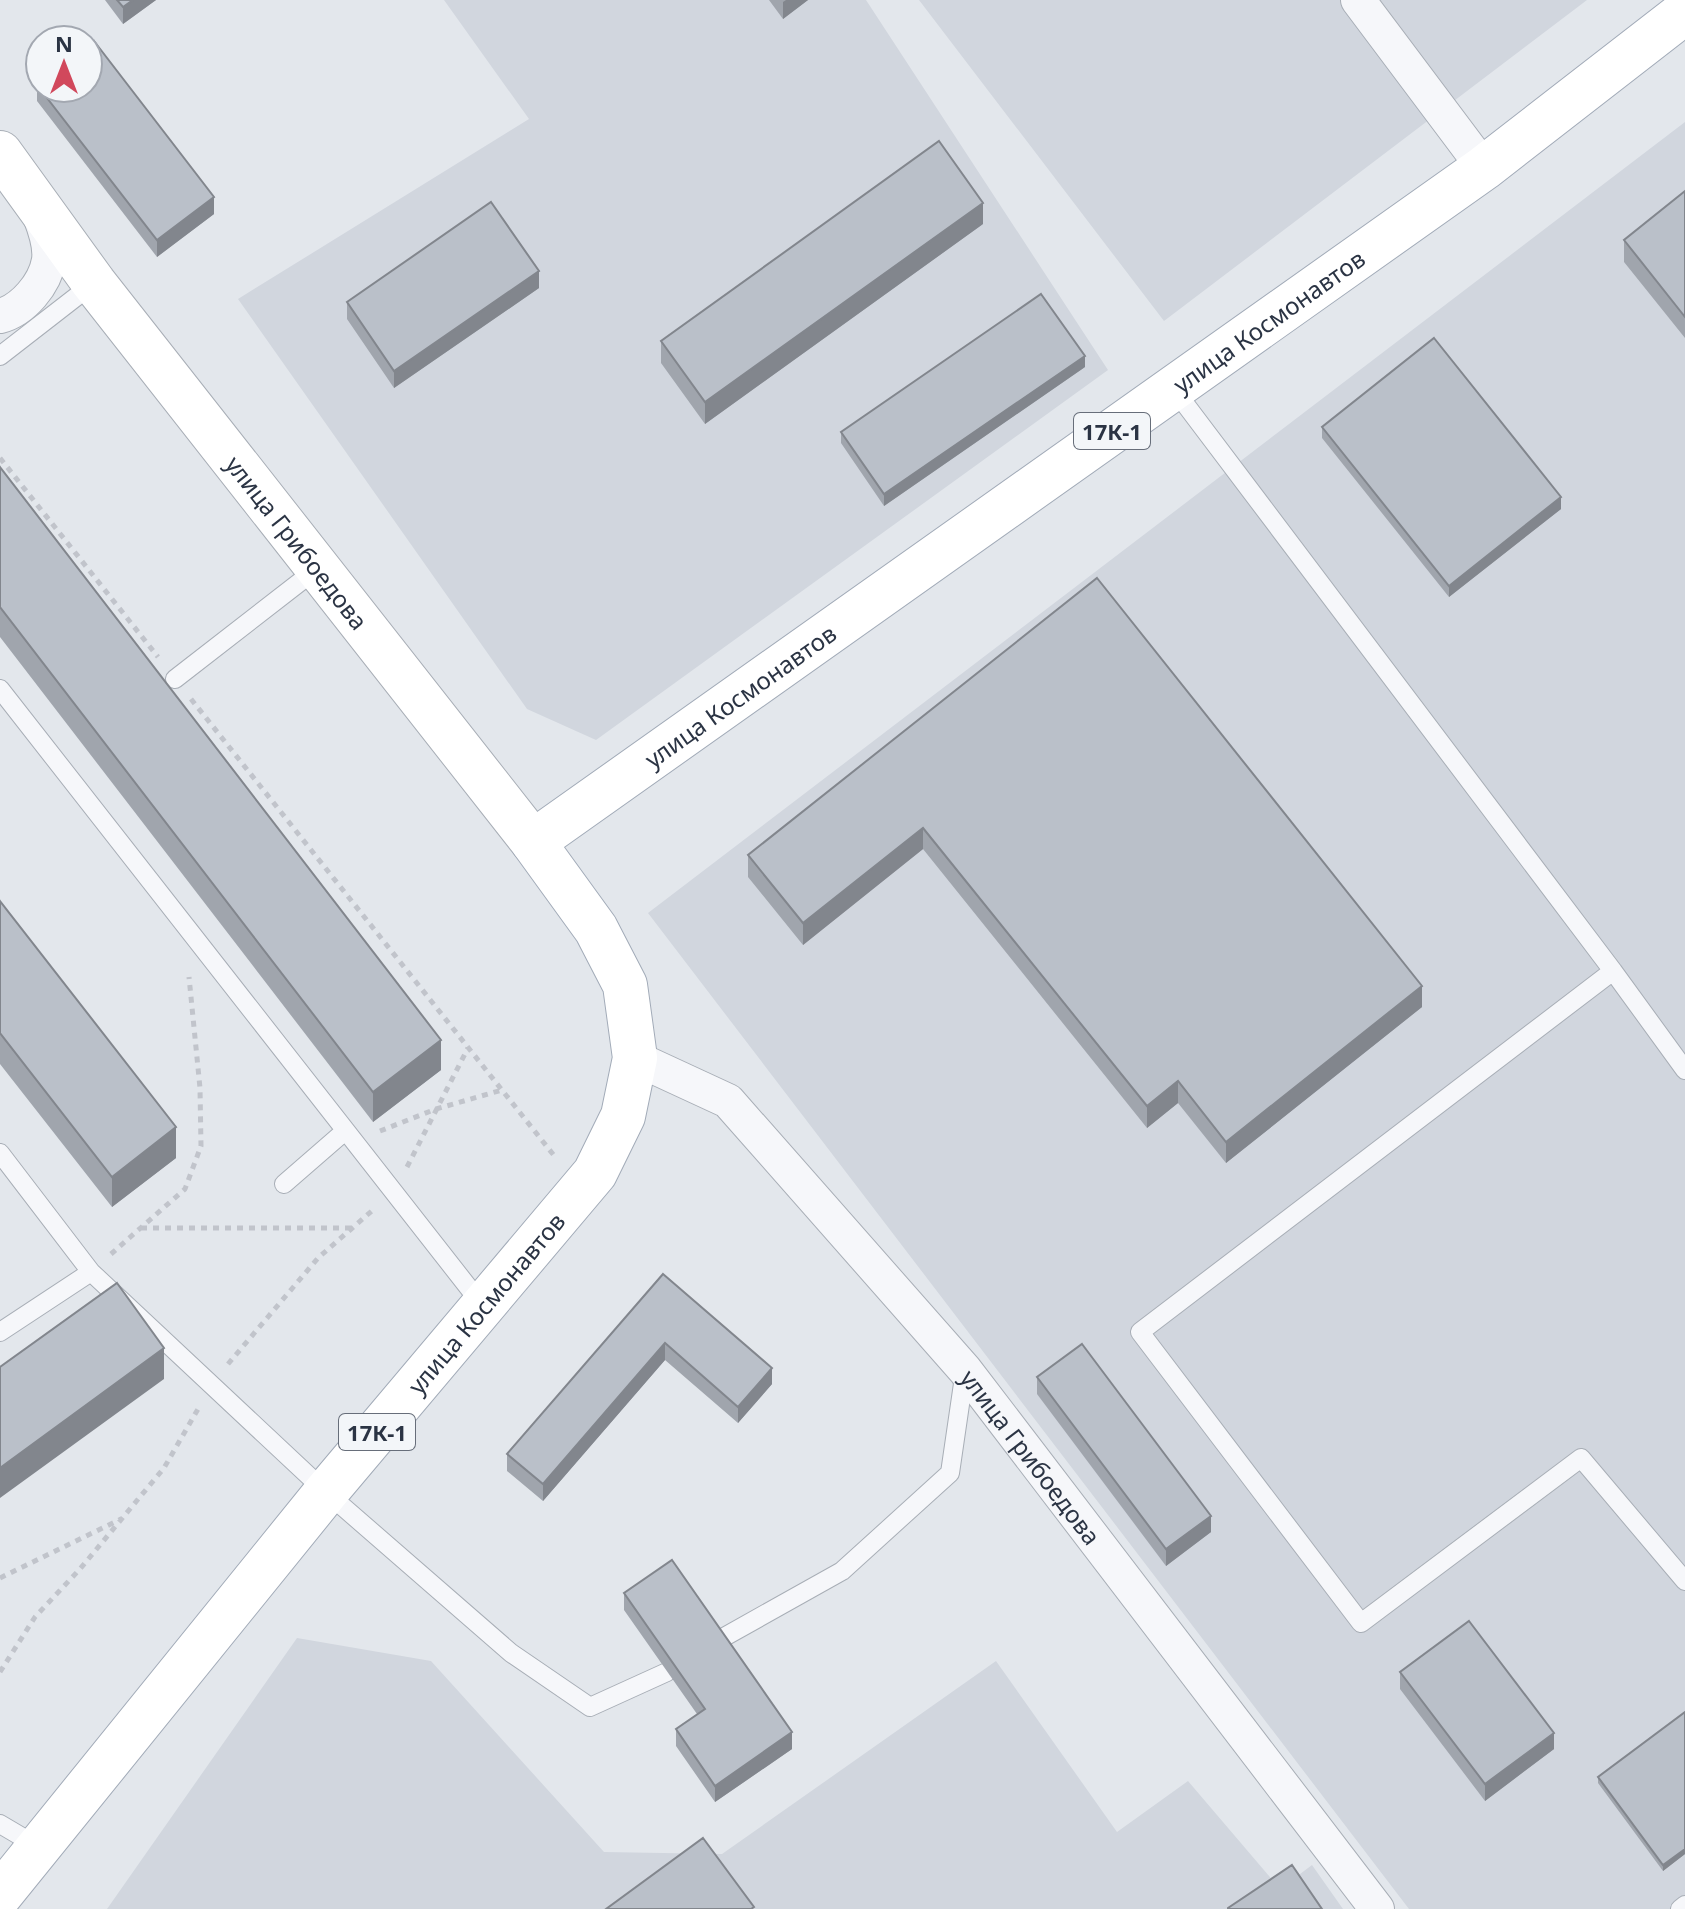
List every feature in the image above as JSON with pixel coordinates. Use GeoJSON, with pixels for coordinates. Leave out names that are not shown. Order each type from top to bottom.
{"type":"FeatureCollection","features":[{"type":"Feature","properties":{"kind":"main road","name":"улица Космонавтов"},"geometry":{"type":"LineString","coordinates":[[533,842],[1484,168],[1685,12]]}},
{"type":"Feature","properties":{"kind":"main road","name":"улица Грибоедова"},"geometry":{"type":"LineString","coordinates":[[0,153],[94,283],[533,842],[596,929]]}},
{"type":"Feature","properties":{"kind":"main road","name":"улица Космонавтов"},"geometry":{"type":"LineString","coordinates":[[0,1895],[326,1492],[595,1173],[623,1116],[635,1058],[625,985],[596,929]]}},
{"type":"Feature","properties":{"kind":"street"},"geometry":{"type":"LineString","coordinates":[[1358,0],[1484,168]]}},
{"type":"Feature","properties":{"kind":"street"},"geometry":{"type":"LineString","coordinates":[[0,316],[28,299],[43,277],[49,259],[46,232],[35,201]]}},
{"type":"Feature","properties":{"kind":"street","name":"улица Грибоедова"},"geometry":{"type":"LineString","coordinates":[[635,1058],[728,1101],[965,1370],[1377,1909]]}},
{"type":"Feature","properties":{"kind":"lane"},"geometry":{"type":"LineString","coordinates":[[0,356],[94,283]]}},
{"type":"Feature","properties":{"kind":"lane"},"geometry":{"type":"LineString","coordinates":[[1173,388],[1685,1070]]}},
{"type":"Feature","properties":{"kind":"lane"},"geometry":{"type":"LineString","coordinates":[[175,679],[318,568]]}},
{"type":"Feature","properties":{"kind":"lane"},"geometry":{"type":"LineString","coordinates":[[0,689],[483,1306]]}},
{"type":"Feature","properties":{"kind":"lane"},"geometry":{"type":"LineString","coordinates":[[1613,971],[1140,1332],[1361,1623],[1581,1458],[1685,1581]]}},
{"type":"Feature","properties":{"kind":"lane"},"geometry":{"type":"LineString","coordinates":[[284,1184],[349,1136]]}},
{"type":"Feature","properties":{"kind":"lane"},"geometry":{"type":"LineString","coordinates":[[0,1153],[91,1272],[326,1492],[511,1653],[590,1707],[667,1672]]}},
{"type":"Feature","properties":{"kind":"lane"},"geometry":{"type":"LineString","coordinates":[[0,1332],[91,1272]]}},
{"type":"Feature","properties":{"kind":"lane"},"geometry":{"type":"LineString","coordinates":[[717,1641],[842,1571],[950,1473],[965,1370]]}},
{"type":"Feature","properties":{"kind":"lane"},"geometry":{"type":"LineString","coordinates":[[0,1824],[39,1847]]}},
{"type":"Feature","properties":{"kind":"lane"},"geometry":{"type":"LineString","coordinates":[[1680,1909],[1685,1905]]}},
{"type":"Feature","properties":{"kind":"path"},"geometry":{"type":"LineString","coordinates":[[0,458],[581,1190]]}},
{"type":"Feature","properties":{"kind":"path"},"geometry":{"type":"LineString","coordinates":[[91,1272],[185,1189],[201,1146],[200,1088],[189,990],[190,932]]}},
{"type":"Feature","properties":{"kind":"path"},"geometry":{"type":"LineString","coordinates":[[0,1672],[35,1617],[164,1468],[211,1385],[318,1258],[393,1192],[468,1048]]}},
{"type":"Feature","properties":{"kind":"path"},"geometry":{"type":"LineString","coordinates":[[349,1136],[502,1090]]}},
{"type":"Feature","properties":{"kind":"path"},"geometry":{"type":"LineString","coordinates":[[140,1228],[352,1228]]}},
{"type":"Feature","properties":{"kind":"path"},"geometry":{"type":"LineString","coordinates":[[0,1578],[123,1518]]}},
{"type":"Feature","properties":{"kind":"shaded area"},"geometry":{"type":"Polygon","coordinates":[[[444,0],[866,0],[1108,370],[596,740],[527,709],[238,299],[529,119],[444,0]]]}},
{"type":"Feature","properties":{"kind":"shaded area"},"geometry":{"type":"Polygon","coordinates":[[[919,0],[1587,0],[1164,321],[919,0]]]}},
{"type":"Feature","properties":{"kind":"shaded area"},"geometry":{"type":"Polygon","coordinates":[[[1685,122],[1685,1909],[1409,1909],[648,913],[1685,122]]]}},
{"type":"Feature","properties":{"kind":"shaded area"},"geometry":{"type":"Polygon","coordinates":[[[297,1638],[431,1661],[604,1852],[722,1854],[996,1661],[1117,1832],[1188,1781],[1280,1889],[1312,1865],[1343,1909],[107,1909],[297,1638]]]}},
{"type":"Feature","properties":{"kind":"building"},"geometry":{"type":"Polygon","coordinates":[[[117,0],[133,0],[123,7],[117,0]]]}},
{"type":"Feature","properties":{"kind":"building"},"geometry":{"type":"Polygon","coordinates":[[[104,54],[214,197],[157,240],[52,104],[104,104],[104,54]]]}},
{"type":"Feature","properties":{"kind":"building"},"geometry":{"type":"Polygon","coordinates":[[[939,141],[983,203],[705,402],[661,341],[939,141]]]}},
{"type":"Feature","properties":{"kind":"building"},"geometry":{"type":"Polygon","coordinates":[[[1685,191],[1685,317],[1624,240],[1685,191]]]}},
{"type":"Feature","properties":{"kind":"building"},"geometry":{"type":"Polygon","coordinates":[[[491,202],[539,271],[394,371],[347,302],[491,202]]]}},
{"type":"Feature","properties":{"kind":"building"},"geometry":{"type":"Polygon","coordinates":[[[1041,294],[1085,356],[884,494],[841,432],[1041,294]]]}},
{"type":"Feature","properties":{"kind":"building"},"geometry":{"type":"Polygon","coordinates":[[[1434,338],[1561,497],[1449,586],[1322,427],[1434,338]]]}},
{"type":"Feature","properties":{"kind":"building"},"geometry":{"type":"Polygon","coordinates":[[[0,467],[441,1040],[373,1092],[0,607],[0,467]]]}},
{"type":"Feature","properties":{"kind":"building"},"geometry":{"type":"Polygon","coordinates":[[[1097,578],[1422,986],[1226,1142],[1178,1081],[1147,1106],[923,828],[803,923],[748,855],[1097,578]]]}},
{"type":"Feature","properties":{"kind":"building"},"geometry":{"type":"Polygon","coordinates":[[[0,901],[176,1127],[112,1177],[0,1033],[0,901]]]}},
{"type":"Feature","properties":{"kind":"building"},"geometry":{"type":"Polygon","coordinates":[[[663,1274],[772,1368],[738,1407],[665,1343],[543,1484],[507,1454],[663,1274]]]}},
{"type":"Feature","properties":{"kind":"building"},"geometry":{"type":"Polygon","coordinates":[[[117,1283],[164,1348],[0,1468],[0,1367],[117,1283]]]}},
{"type":"Feature","properties":{"kind":"building"},"geometry":{"type":"Polygon","coordinates":[[[1082,1344],[1211,1516],[1166,1549],[1037,1377],[1082,1344]]]}},
{"type":"Feature","properties":{"kind":"building"},"geometry":{"type":"Polygon","coordinates":[[[672,1560],[792,1732],[715,1786],[676,1729],[705,1709],[624,1593],[672,1560]]]}},
{"type":"Feature","properties":{"kind":"building"},"geometry":{"type":"Polygon","coordinates":[[[1469,1621],[1554,1733],[1485,1784],[1400,1672],[1469,1621]]]}},
{"type":"Feature","properties":{"kind":"building"},"geometry":{"type":"Polygon","coordinates":[[[1685,1712],[1685,1849],[1663,1865],[1598,1777],[1685,1712]]]}},
{"type":"Feature","properties":{"kind":"building"},"geometry":{"type":"Polygon","coordinates":[[[703,1838],[754,1907],[606,1909],[703,1838]]]}},
{"type":"Feature","properties":{"kind":"building"},"geometry":{"type":"Polygon","coordinates":[[[1292,1865],[1322,1909],[1228,1909],[1228,1908],[1292,1865]]]}}]}
